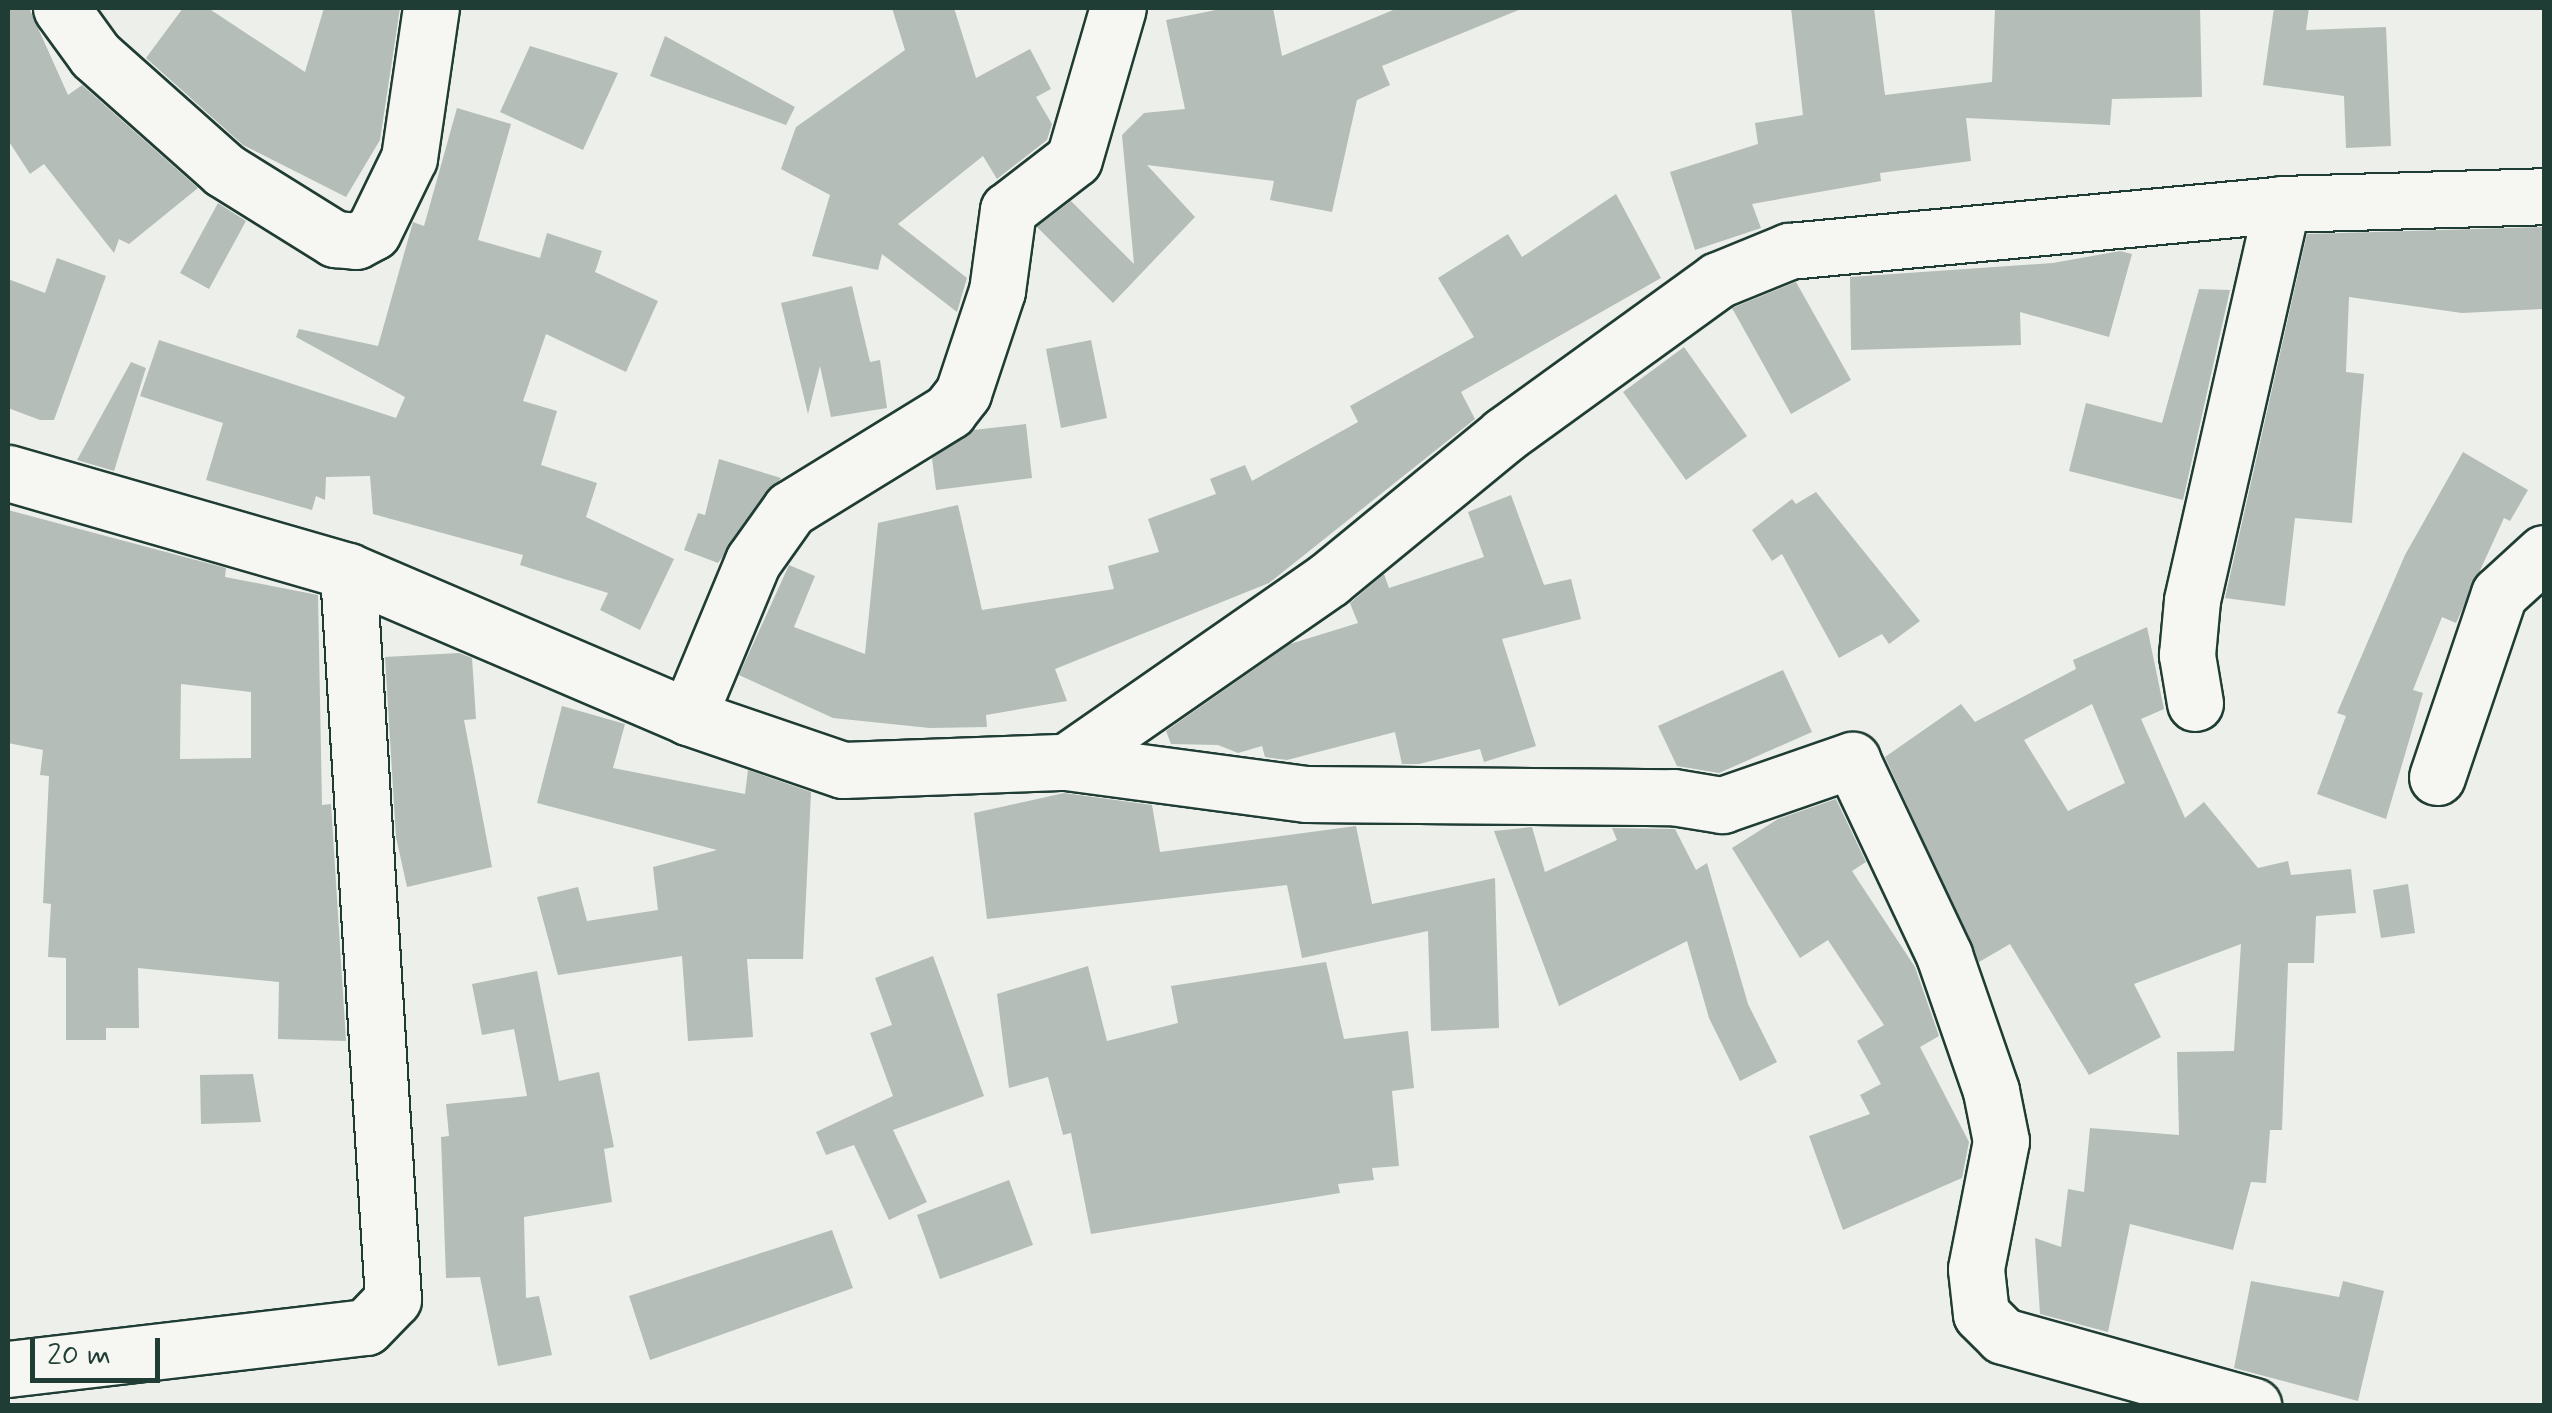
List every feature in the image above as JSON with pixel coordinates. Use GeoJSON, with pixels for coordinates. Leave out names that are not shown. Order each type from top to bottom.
{"type":"FeatureCollection","features":[{"type":"Feature","properties":{"kind":"street"},"geometry":{"type":"LineString","coordinates":[[61,8],[95,54],[224,170],[335,239],[356,241],[373,232],[409,158],[431,8]]}},
{"type":"Feature","properties":{"kind":"street"},"geometry":{"type":"LineString","coordinates":[[688,717],[754,561],[790,509],[949,411],[963,393],[996,291],[1008,210],[1074,159],[1118,8]]}},
{"type":"Feature","properties":{"kind":"street"},"geometry":{"type":"LineString","coordinates":[[1066,762],[1329,579],[1504,435],[1718,280],[1790,251],[2282,204],[2544,196]]}},
{"type":"Feature","properties":{"kind":"street"},"geometry":{"type":"LineString","coordinates":[[2195,704],[2187,655],[2192,600],[2282,204]]}},
{"type":"Feature","properties":{"kind":"street"},"geometry":{"type":"LineString","coordinates":[[8,473],[348,571],[688,717],[842,770],[1066,762],[1306,794],[1673,797],[1722,805],[1852,760],[1983,1054],[2000,1141],[1976,1269],[1981,1314],[2004,1336],[2253,1406]]}},
{"type":"Feature","properties":{"kind":"street"},"geometry":{"type":"LineString","coordinates":[[2437,777],[2499,594],[2544,553]]}},
{"type":"Feature","properties":{"kind":"street"},"geometry":{"type":"LineString","coordinates":[[8,1369],[366,1326],[393,1298],[348,571]]}},
{"type":"Feature","properties":{"kind":"building"},"geometry":{"type":"Polygon","coordinates":[[[8,8],[29,8],[68,95],[82,85],[198,188],[129,244],[119,239],[114,253],[44,164],[30,174],[8,140],[8,8]]]}},
{"type":"Feature","properties":{"kind":"building"},"geometry":{"type":"Polygon","coordinates":[[[183,8],[208,8],[305,72],[324,8],[400,8],[380,140],[346,197],[243,145],[146,58],[183,8]]]}},
{"type":"Feature","properties":{"kind":"building"},"geometry":{"type":"Polygon","coordinates":[[[892,8],[954,8],[976,78],[1030,49],[1051,89],[1036,97],[1052,124],[1047,140],[997,179],[983,156],[898,224],[967,278],[957,312],[882,254],[878,270],[812,256],[830,195],[781,169],[796,127],[905,50],[892,8]]]}},
{"type":"Feature","properties":{"kind":"building"},"geometry":{"type":"Polygon","coordinates":[[[1226,8],[1273,8],[1282,56],[1398,8],[1521,9],[1382,66],[1390,85],[1357,100],[1332,212],[1270,200],[1274,181],[1147,165],[1195,217],[1113,303],[1037,227],[1071,201],[1134,264],[1122,135],[1144,113],[1185,109],[1166,20],[1226,8]]]}},
{"type":"Feature","properties":{"kind":"building"},"geometry":{"type":"Polygon","coordinates":[[[1791,8],[1874,8],[1885,95],[1992,82],[1995,8],[2200,8],[2202,97],[2112,99],[2110,125],[1966,118],[1971,161],[1880,173],[1881,181],[1752,204],[1761,228],[1695,250],[1670,172],[1758,144],[1755,123],[1803,115],[1791,8]]]}},
{"type":"Feature","properties":{"kind":"building"},"geometry":{"type":"Polygon","coordinates":[[[2274,8],[2309,8],[2306,30],[2386,27],[2391,146],[2346,148],[2344,96],[2263,85],[2274,8]]]}},
{"type":"Feature","properties":{"kind":"building"},"geometry":{"type":"Polygon","coordinates":[[[665,36],[795,107],[786,125],[650,76],[665,36]]]}},
{"type":"Feature","properties":{"kind":"building"},"geometry":{"type":"Polygon","coordinates":[[[530,46],[618,73],[583,150],[500,112],[530,46]]]}},
{"type":"Feature","properties":{"kind":"building"},"geometry":{"type":"Polygon","coordinates":[[[457,108],[511,124],[478,240],[540,258],[547,233],[602,251],[595,272],[658,301],[626,372],[546,334],[523,401],[557,411],[541,465],[597,483],[586,517],[674,559],[640,630],[600,610],[608,593],[520,565],[523,555],[373,514],[370,476],[326,477],[325,500],[316,496],[312,510],[206,480],[223,423],[140,396],[159,340],[396,418],[405,397],[296,337],[299,329],[378,346],[413,222],[424,226],[457,108]]]}},
{"type":"Feature","properties":{"kind":"building"},"geometry":{"type":"Polygon","coordinates":[[[1616,194],[1661,278],[1461,392],[1475,419],[1269,583],[1055,669],[1067,701],[986,715],[987,727],[930,728],[833,718],[739,675],[789,565],[815,576],[794,627],[865,654],[878,523],[958,505],[982,610],[1114,589],[1108,566],[1159,552],[1148,519],[1216,494],[1210,479],[1245,465],[1252,481],[1358,422],[1350,406],[1474,337],[1438,278],[1508,234],[1522,257],[1616,194]]]}},
{"type":"Feature","properties":{"kind":"building"},"geometry":{"type":"Polygon","coordinates":[[[218,203],[246,221],[209,289],[180,273],[218,203]]]}},
{"type":"Feature","properties":{"kind":"building"},"geometry":{"type":"Polygon","coordinates":[[[2544,227],[2544,309],[2462,313],[2349,297],[2346,372],[2364,374],[2352,523],[2295,518],[2285,606],[2225,598],[2307,234],[2544,227]]]}},
{"type":"Feature","properties":{"kind":"building"},"geometry":{"type":"Polygon","coordinates":[[[2120,251],[2132,254],[2109,337],[2020,312],[2021,345],[1851,350],[1850,277],[2053,263],[2120,251]]]}},
{"type":"Feature","properties":{"kind":"building"},"geometry":{"type":"Polygon","coordinates":[[[57,258],[106,276],[54,420],[40,420],[8,408],[8,279],[45,293],[57,258]]]}},
{"type":"Feature","properties":{"kind":"building"},"geometry":{"type":"Polygon","coordinates":[[[1796,282],[1851,380],[1791,414],[1732,308],[1796,282]]]}},
{"type":"Feature","properties":{"kind":"building"},"geometry":{"type":"Polygon","coordinates":[[[852,286],[870,362],[880,360],[887,408],[831,417],[820,366],[808,414],[781,303],[852,286]]]}},
{"type":"Feature","properties":{"kind":"building"},"geometry":{"type":"Polygon","coordinates":[[[2199,289],[2230,290],[2183,500],[2069,471],[2086,403],[2162,423],[2199,289]]]}},
{"type":"Feature","properties":{"kind":"building"},"geometry":{"type":"Polygon","coordinates":[[[1091,340],[1107,418],[1061,428],[1046,349],[1091,340]]]}},
{"type":"Feature","properties":{"kind":"building"},"geometry":{"type":"Polygon","coordinates":[[[1684,347],[1747,436],[1686,480],[1623,392],[1684,347]]]}},
{"type":"Feature","properties":{"kind":"building"},"geometry":{"type":"Polygon","coordinates":[[[131,362],[146,368],[114,471],[77,460],[131,362]]]}},
{"type":"Feature","properties":{"kind":"building"},"geometry":{"type":"Polygon","coordinates":[[[1026,424],[1032,478],[936,490],[932,458],[973,430],[1026,424]]]}},
{"type":"Feature","properties":{"kind":"building"},"geometry":{"type":"Polygon","coordinates":[[[2463,452],[2528,490],[2510,521],[2504,518],[2456,623],[2442,617],[2413,690],[2423,693],[2386,819],[2317,794],[2346,716],[2337,713],[2405,555],[2463,452]]]}},
{"type":"Feature","properties":{"kind":"building"},"geometry":{"type":"Polygon","coordinates":[[[719,459],[781,478],[718,563],[684,550],[698,513],[705,515],[719,459]]]}},
{"type":"Feature","properties":{"kind":"building"},"geometry":{"type":"Polygon","coordinates":[[[1816,492],[1920,621],[1889,644],[1882,634],[1839,658],[1782,554],[1772,561],[1752,530],[1792,499],[1796,504],[1816,492]]]}},
{"type":"Feature","properties":{"kind":"building"},"geometry":{"type":"Polygon","coordinates":[[[1511,495],[1544,585],[1571,579],[1581,619],[1502,639],[1536,746],[1484,762],[1480,749],[1419,764],[1402,764],[1395,732],[1287,760],[1265,757],[1262,746],[1238,753],[1218,745],[1171,744],[1166,731],[1290,644],[1358,623],[1350,603],[1384,574],[1389,588],[1484,557],[1468,512],[1511,495]]]}},
{"type":"Feature","properties":{"kind":"building"},"geometry":{"type":"Polygon","coordinates":[[[8,510],[226,568],[225,577],[318,595],[322,805],[331,804],[346,1041],[278,1039],[279,982],[138,968],[139,1028],[106,1028],[106,1040],[66,1040],[66,958],[48,957],[51,904],[43,903],[49,776],[40,775],[43,750],[8,743],[8,510]],[[181,684],[180,759],[251,758],[251,692],[181,684]]]}},
{"type":"Feature","properties":{"kind":"building"},"geometry":{"type":"Polygon","coordinates":[[[2147,627],[2164,709],[2141,719],[2185,818],[2204,802],[2258,868],[2288,861],[2291,875],[2351,869],[2356,913],[2316,916],[2314,963],[2288,963],[2282,1130],[2270,1130],[2266,1183],[2251,1182],[2233,1250],[2130,1224],[2108,1332],[2040,1314],[2035,1238],[2061,1247],[2068,1189],[2084,1192],[2090,1128],[2179,1135],[2177,1052],[2234,1051],[2241,944],[2134,984],[2161,1037],[2089,1075],[2010,944],[1979,962],[1885,757],[1961,704],[1975,722],[2076,669],[2073,660],[2147,627]],[[2092,704],[2024,740],[2068,811],[2125,783],[2092,704]]]}},
{"type":"Feature","properties":{"kind":"building"},"geometry":{"type":"Polygon","coordinates":[[[459,653],[472,658],[476,719],[464,720],[492,867],[407,887],[396,837],[385,657],[459,653]]]}},
{"type":"Feature","properties":{"kind":"building"},"geometry":{"type":"Polygon","coordinates":[[[1783,670],[1812,732],[1719,773],[1677,766],[1658,726],[1783,670]]]}},
{"type":"Feature","properties":{"kind":"building"},"geometry":{"type":"Polygon","coordinates":[[[562,706],[625,724],[613,768],[745,794],[748,770],[811,792],[803,959],[747,959],[753,1037],[688,1041],[682,956],[558,975],[537,897],[578,887],[587,921],[658,910],[653,867],[717,850],[537,803],[562,706]]]}},
{"type":"Feature","properties":{"kind":"building"},"geometry":{"type":"Polygon","coordinates":[[[1064,793],[1152,805],[1160,852],[1356,826],[1372,904],[1495,878],[1499,1028],[1431,1031],[1428,931],[1302,958],[1287,885],[987,919],[974,813],[1064,793]]]}},
{"type":"Feature","properties":{"kind":"building"},"geometry":{"type":"Polygon","coordinates":[[[1836,799],[1866,862],[1852,871],[1915,967],[1939,1036],[1920,1047],[1969,1142],[1962,1178],[1843,1230],[1809,1136],[1870,1114],[1860,1095],[1881,1084],[1857,1041],[1884,1025],[1828,940],[1800,958],[1732,848],[1778,819],[1836,799]]]}},
{"type":"Feature","properties":{"kind":"building"},"geometry":{"type":"Polygon","coordinates":[[[1532,827],[1545,872],[1617,840],[1612,828],[1675,829],[1696,870],[1707,863],[1748,1004],[1777,1062],[1740,1081],[1709,1018],[1687,941],[1559,1006],[1494,831],[1532,827]]]}},
{"type":"Feature","properties":{"kind":"building"},"geometry":{"type":"Polygon","coordinates":[[[2408,884],[2415,933],[2381,938],[2373,890],[2408,884]]]}},
{"type":"Feature","properties":{"kind":"building"},"geometry":{"type":"Polygon","coordinates":[[[933,956],[984,1096],[893,1130],[927,1202],[889,1220],[854,1145],[826,1155],[816,1132],[893,1096],[870,1033],[892,1025],[875,978],[933,956]]]}},
{"type":"Feature","properties":{"kind":"building"},"geometry":{"type":"Polygon","coordinates":[[[1326,962],[1344,1039],[1408,1031],[1414,1088],[1392,1091],[1399,1166],[1372,1168],[1374,1180],[1338,1184],[1340,1193],[1091,1234],[1071,1133],[1063,1135],[1048,1077],[1009,1088],[997,994],[1088,966],[1107,1041],[1178,1023],[1171,986],[1326,962]]]}},
{"type":"Feature","properties":{"kind":"building"},"geometry":{"type":"Polygon","coordinates":[[[537,971],[559,1081],[599,1072],[614,1147],[604,1149],[612,1202],[524,1217],[526,1298],[539,1296],[552,1355],[498,1366],[480,1277],[446,1278],[441,1137],[449,1136],[446,1104],[527,1096],[514,1029],[482,1035],[472,984],[537,971]]]}},
{"type":"Feature","properties":{"kind":"building"},"geometry":{"type":"Polygon","coordinates":[[[253,1074],[261,1122],[201,1124],[200,1075],[253,1074]]]}},
{"type":"Feature","properties":{"kind":"building"},"geometry":{"type":"Polygon","coordinates":[[[1009,1180],[1033,1245],[940,1279],[917,1215],[1009,1180]]]}},
{"type":"Feature","properties":{"kind":"building"},"geometry":{"type":"Polygon","coordinates":[[[832,1230],[853,1288],[650,1360],[629,1296],[832,1230]]]}},
{"type":"Feature","properties":{"kind":"building"},"geometry":{"type":"Polygon","coordinates":[[[2251,1281],[2339,1297],[2343,1281],[2384,1291],[2358,1401],[2234,1368],[2251,1281]]]}}]}
